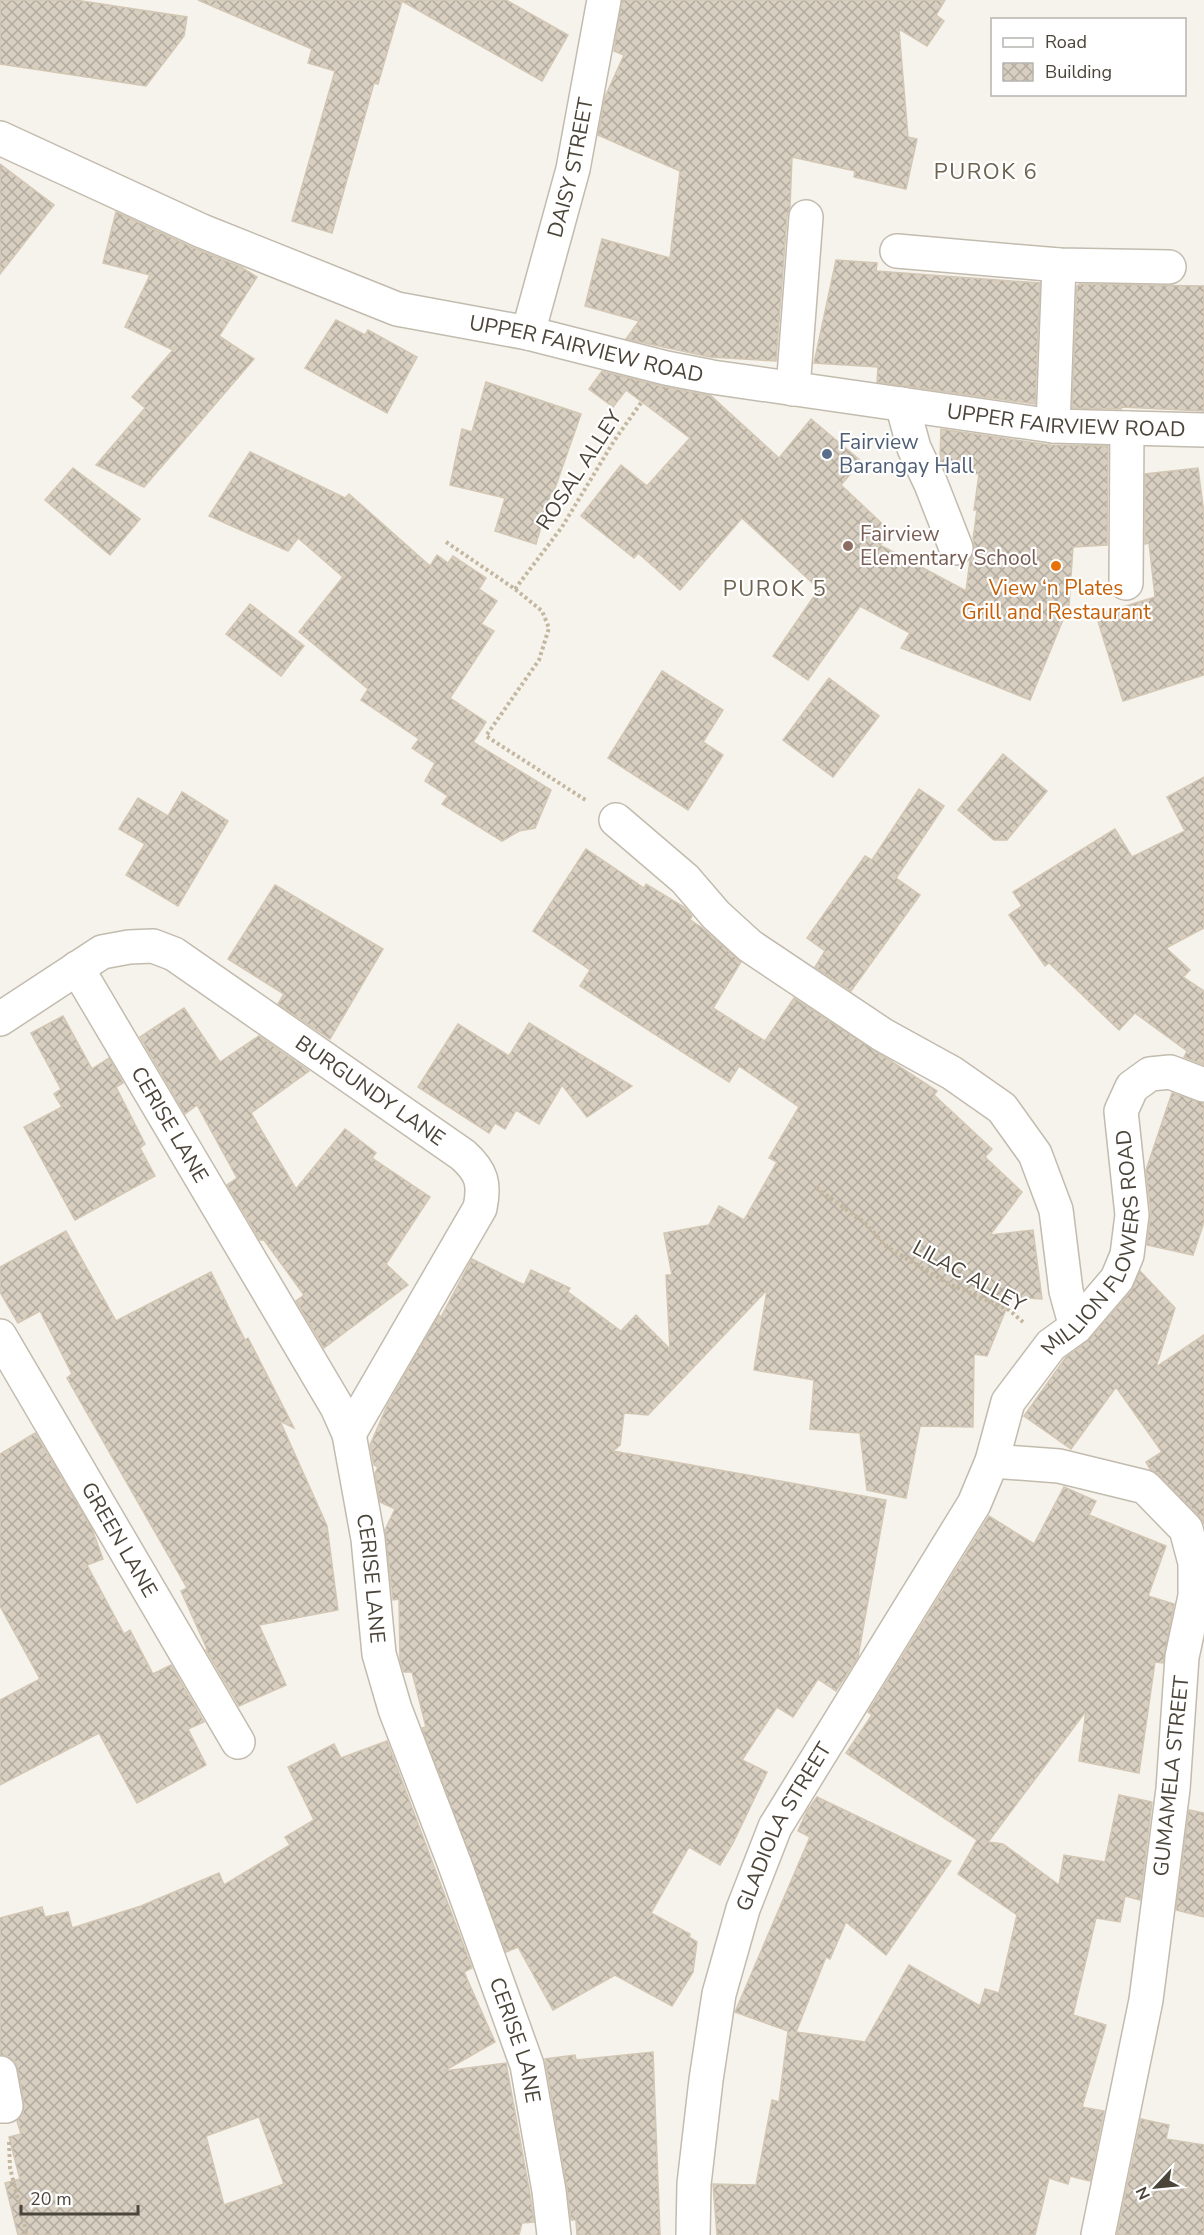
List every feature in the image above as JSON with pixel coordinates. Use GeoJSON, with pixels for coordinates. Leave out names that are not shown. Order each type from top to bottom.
{"type":"FeatureCollection","features":[{"type":"Feature","properties":{"kind":"street","name":"DAISY STREET"},"geometry":{"type":"LineString","coordinates":[[528,333],[573,169],[604,0]]}},
{"type":"Feature","properties":{"kind":"street","name":"UPPER FAIRVIEW ROAD"},"geometry":{"type":"LineString","coordinates":[[0,138],[202,231],[397,309],[528,333],[666,368],[792,389],[1053,426],[1204,430]]}},
{"type":"Feature","properties":{"kind":"street"},"geometry":{"type":"LineString","coordinates":[[792,389],[806,217]]}},
{"type":"Feature","properties":{"kind":"street"},"geometry":{"type":"LineString","coordinates":[[897,251],[1059,265],[1169,267]]}},
{"type":"Feature","properties":{"kind":"street"},"geometry":{"type":"LineString","coordinates":[[1053,426],[1059,265]]}},
{"type":"Feature","properties":{"kind":"street"},"geometry":{"type":"LineString","coordinates":[[902,404],[914,448],[956,548]]}},
{"type":"Feature","properties":{"kind":"street"},"geometry":{"type":"LineString","coordinates":[[1126,583],[1127,428]]}},
{"type":"Feature","properties":{"kind":"street"},"geometry":{"type":"LineString","coordinates":[[616,820],[684,879],[716,915],[750,946],[883,1035],[952,1073],[1002,1108],[1035,1154],[1056,1209],[1066,1291],[1063,1336]]}},
{"type":"Feature","properties":{"kind":"street","name":"BURGUNDY LANE"},"geometry":{"type":"LineString","coordinates":[[0,1019],[102,952],[129,947],[153,946],[174,954],[463,1155],[476,1167],[482,1182],[483,1194],[480,1208],[350,1434]]}},
{"type":"Feature","properties":{"kind":"street","name":"CERISE LANE"},"geometry":{"type":"LineString","coordinates":[[77,968],[337,1407],[350,1434],[368,1539],[379,1654],[395,1709],[455,1865],[527,2065],[549,2191],[554,2235]]}},
{"type":"Feature","properties":{"kind":"street","name":"MILLION FLOWERS ROAD"},"geometry":{"type":"LineString","coordinates":[[992,1461],[1008,1402],[1063,1336],[1117,1279],[1127,1255],[1132,1215],[1121,1111],[1132,1088],[1150,1074],[1170,1072],[1204,1085]]}},
{"type":"Feature","properties":{"kind":"street","name":"GREEN LANE"},"geometry":{"type":"LineString","coordinates":[[0,1336],[238,1742]]}},
{"type":"Feature","properties":{"kind":"street","name":"GLADIOLA STREET"},"geometry":{"type":"LineString","coordinates":[[693,2235],[694,2184],[706,2080],[719,1994],[742,1909],[775,1827],[974,1504],[992,1461]]}},
{"type":"Feature","properties":{"kind":"street","name":"GUMAMELA STREET"},"geometry":{"type":"LineString","coordinates":[[992,1461],[1059,1466],[1145,1487],[1186,1529],[1195,1563],[1195,1596],[1182,1657],[1173,1789],[1146,2000],[1098,2235]]}},
{"type":"Feature","properties":{"kind":"street"},"geometry":{"type":"LineString","coordinates":[[0,2073],[3,2106]]}},
{"type":"Feature","properties":{"kind":"path","name":"ROSAL ALLEY"},"geometry":{"type":"LineString","coordinates":[[515,588],[562,527],[614,441],[666,368]]}},
{"type":"Feature","properties":{"kind":"path"},"geometry":{"type":"LineString","coordinates":[[446,542],[515,588],[542,612],[549,627],[539,660],[486,736],[616,820]]}},
{"type":"Feature","properties":{"kind":"path","name":"LILAC ALLEY"},"geometry":{"type":"LineString","coordinates":[[816,1188],[865,1223],[887,1247],[949,1284],[1063,1336]]}},
{"type":"Feature","properties":{"kind":"path"},"geometry":{"type":"LineString","coordinates":[[3,2106],[10,2169],[27,2235]]}},
{"type":"Feature","properties":{"kind":"building"},"geometry":{"type":"Polygon","coordinates":[[[0,0],[75,0],[187,17],[184,36],[146,86],[0,64],[0,0]]]}},
{"type":"Feature","properties":{"kind":"building"},"geometry":{"type":"Polygon","coordinates":[[[198,0],[506,0],[568,35],[542,81],[402,1],[378,84],[374,83],[332,233],[292,221],[335,71],[308,63],[312,49],[198,0]]]}},
{"type":"Feature","properties":{"kind":"building"},"geometry":{"type":"Polygon","coordinates":[[[622,0],[945,0],[936,15],[944,21],[927,46],[899,29],[908,137],[917,139],[906,189],[854,177],[855,171],[792,157],[790,207],[787,216],[776,361],[710,357],[626,339],[639,321],[585,306],[602,239],[670,258],[680,171],[598,135],[605,97],[624,55],[614,51],[622,0]]]}},
{"type":"Feature","properties":{"kind":"building"},"geometry":{"type":"Polygon","coordinates":[[[0,164],[54,205],[0,274],[0,164]]]}},
{"type":"Feature","properties":{"kind":"building"},"geometry":{"type":"Polygon","coordinates":[[[116,212],[241,267],[257,277],[219,336],[254,359],[144,487],[96,465],[145,408],[132,397],[173,350],[125,327],[150,275],[103,263],[116,212]]]}},
{"type":"Feature","properties":{"kind":"building"},"geometry":{"type":"Polygon","coordinates":[[[836,260],[877,263],[876,271],[1040,283],[1035,404],[877,382],[878,367],[814,363],[836,260]]]}},
{"type":"Feature","properties":{"kind":"building"},"geometry":{"type":"Polygon","coordinates":[[[1080,284],[1204,286],[1204,411],[1121,407],[1121,409],[1072,408],[1077,286],[1080,284]]]}},
{"type":"Feature","properties":{"kind":"building"},"geometry":{"type":"Polygon","coordinates":[[[336,320],[365,335],[368,330],[417,357],[387,413],[305,368],[336,320]]]}},
{"type":"Feature","properties":{"kind":"building"},"geometry":{"type":"Polygon","coordinates":[[[602,371],[711,396],[779,458],[811,419],[861,461],[841,485],[892,533],[880,545],[966,591],[970,560],[975,550],[973,539],[977,510],[974,510],[979,474],[946,472],[940,459],[941,429],[1050,445],[1108,446],[1107,545],[1073,547],[1069,605],[1030,700],[901,648],[910,633],[860,606],[808,680],[773,656],[819,589],[742,518],[680,590],[638,553],[634,558],[581,516],[621,465],[647,486],[690,438],[626,390],[613,407],[589,389],[602,371]]]}},
{"type":"Feature","properties":{"kind":"building"},"geometry":{"type":"Polygon","coordinates":[[[486,382],[581,414],[553,494],[551,492],[536,544],[495,531],[505,498],[450,485],[462,429],[472,432],[486,382]]]}},
{"type":"Feature","properties":{"kind":"building"},"geometry":{"type":"Polygon","coordinates":[[[250,452],[345,498],[349,494],[430,566],[437,555],[448,563],[453,556],[486,578],[479,589],[497,601],[481,624],[494,631],[450,698],[486,722],[473,742],[551,790],[535,828],[519,831],[502,841],[442,804],[448,796],[425,781],[435,763],[412,748],[419,739],[361,700],[368,689],[299,632],[343,577],[298,538],[288,551],[209,516],[250,452]]]}},
{"type":"Feature","properties":{"kind":"building"},"geometry":{"type":"Polygon","coordinates":[[[73,468],[140,519],[110,555],[45,500],[73,468]]]}},
{"type":"Feature","properties":{"kind":"building"},"geometry":{"type":"Polygon","coordinates":[[[1198,468],[1204,514],[1204,675],[1123,701],[1096,615],[1155,597],[1149,543],[1145,544],[1145,474],[1198,468]]]}},
{"type":"Feature","properties":{"kind":"building"},"geometry":{"type":"Polygon","coordinates":[[[250,604],[304,646],[281,676],[226,634],[250,604]]]}},
{"type":"Feature","properties":{"kind":"building"},"geometry":{"type":"Polygon","coordinates":[[[662,671],[723,710],[703,742],[723,755],[688,810],[608,758],[662,671]]]}},
{"type":"Feature","properties":{"kind":"building"},"geometry":{"type":"Polygon","coordinates":[[[829,678],[879,716],[833,777],[783,740],[829,678]]]}},
{"type":"Feature","properties":{"kind":"building"},"geometry":{"type":"Polygon","coordinates":[[[1003,754],[1047,791],[1007,840],[994,840],[958,810],[1003,754]]]}},
{"type":"Feature","properties":{"kind":"building"},"geometry":{"type":"Polygon","coordinates":[[[1204,777],[1204,928],[1166,948],[1190,970],[1183,977],[1204,991],[1204,1065],[1184,1057],[1187,1051],[1135,1013],[1119,1030],[1049,963],[1045,966],[1009,915],[1022,906],[1013,892],[1115,829],[1132,857],[1185,831],[1167,797],[1204,777]]]}},
{"type":"Feature","properties":{"kind":"building"},"geometry":{"type":"Polygon","coordinates":[[[919,789],[944,806],[896,878],[920,895],[851,991],[815,967],[825,951],[807,938],[865,856],[872,860],[919,789]]]}},
{"type":"Feature","properties":{"kind":"building"},"geometry":{"type":"Polygon","coordinates":[[[182,792],[228,821],[178,906],[126,875],[145,844],[119,829],[138,798],[168,816],[182,792]]]}},
{"type":"Feature","properties":{"kind":"building"},"geometry":{"type":"Polygon","coordinates":[[[586,849],[644,888],[646,884],[684,907],[692,916],[690,920],[741,962],[713,1008],[765,1041],[794,998],[937,1091],[934,1095],[992,1149],[985,1157],[1022,1192],[990,1235],[1033,1230],[1042,1299],[1011,1297],[987,1356],[974,1354],[973,1427],[920,1426],[906,1498],[867,1490],[860,1433],[810,1429],[814,1380],[754,1370],[767,1290],[648,1415],[624,1413],[620,1445],[613,1451],[886,1500],[858,1657],[836,1691],[818,1679],[793,1717],[777,1707],[742,1760],[767,1772],[720,1865],[689,1847],[651,1913],[690,1934],[689,1937],[697,1942],[693,1972],[672,2006],[615,1975],[553,2010],[518,1947],[506,1952],[422,1728],[426,1727],[412,1672],[404,1672],[400,1660],[399,1599],[393,1600],[385,1530],[395,1509],[380,1502],[375,1473],[378,1467],[374,1465],[370,1445],[387,1406],[439,1315],[441,1317],[472,1259],[524,1285],[531,1270],[570,1288],[568,1292],[621,1331],[636,1315],[670,1349],[666,1275],[672,1275],[664,1233],[709,1225],[719,1206],[744,1220],[777,1162],[769,1158],[799,1107],[739,1066],[729,1082],[580,986],[590,970],[533,931],[586,849]]]}},
{"type":"Feature","properties":{"kind":"building"},"geometry":{"type":"Polygon","coordinates":[[[275,885],[383,949],[330,1039],[278,1004],[284,994],[228,959],[275,885]]]}},
{"type":"Feature","properties":{"kind":"building"},"geometry":{"type":"Polygon","coordinates":[[[184,1008],[220,1062],[259,1036],[309,1071],[251,1113],[296,1189],[345,1129],[376,1153],[372,1158],[430,1197],[386,1264],[408,1285],[324,1348],[296,1301],[304,1295],[264,1240],[260,1240],[227,1185],[237,1178],[197,1105],[185,1114],[140,1037],[184,1008]]]}},
{"type":"Feature","properties":{"kind":"building"},"geometry":{"type":"Polygon","coordinates":[[[63,1016],[92,1069],[109,1058],[123,1083],[116,1087],[145,1144],[140,1148],[155,1176],[75,1220],[24,1127],[62,1107],[54,1094],[61,1089],[31,1033],[63,1016]]]}},
{"type":"Feature","properties":{"kind":"building"},"geometry":{"type":"Polygon","coordinates":[[[529,1023],[632,1086],[587,1117],[562,1085],[539,1124],[516,1110],[505,1129],[495,1123],[489,1133],[418,1087],[458,1024],[509,1056],[529,1023]]]}},
{"type":"Feature","properties":{"kind":"building"},"geometry":{"type":"Polygon","coordinates":[[[1172,1093],[1204,1103],[1204,1222],[1193,1255],[1147,1245],[1151,1213],[1146,1170],[1172,1093]]]}},
{"type":"Feature","properties":{"kind":"building"},"geometry":{"type":"Polygon","coordinates":[[[66,1231],[116,1321],[211,1272],[245,1340],[248,1338],[294,1428],[280,1421],[327,1526],[338,1610],[259,1625],[286,1685],[239,1706],[206,1650],[181,1591],[187,1588],[67,1378],[72,1374],[40,1311],[18,1323],[0,1292],[0,1267],[66,1231]]]}},
{"type":"Feature","properties":{"kind":"building"},"geometry":{"type":"Polygon","coordinates":[[[1140,1271],[1175,1308],[1156,1367],[1204,1335],[1204,1524],[1158,1474],[1150,1469],[1146,1462],[1162,1452],[1116,1387],[1071,1449],[1024,1416],[1066,1357],[1090,1339],[1131,1291],[1140,1271]]]}},
{"type":"Feature","properties":{"kind":"building"},"geometry":{"type":"Polygon","coordinates":[[[35,1433],[92,1529],[103,1559],[87,1565],[124,1634],[130,1630],[153,1674],[171,1665],[204,1722],[188,1729],[206,1765],[137,1803],[99,1733],[0,1785],[0,1700],[40,1679],[0,1606],[0,1454],[35,1433]]]}},
{"type":"Feature","properties":{"kind":"building"},"geometry":{"type":"Polygon","coordinates":[[[1064,1487],[1096,1501],[1089,1515],[1166,1546],[1148,1596],[1174,1604],[1163,1663],[1155,1662],[1139,1773],[1079,1761],[1086,1711],[988,1842],[1003,1844],[1059,1885],[1064,1855],[1105,1862],[1119,1795],[1152,1802],[1140,1900],[1125,1896],[1120,1922],[1096,1918],[1073,2015],[1106,2025],[1082,2107],[1104,2111],[1090,2181],[1070,2176],[1068,2184],[1049,2178],[1035,2235],[717,2235],[713,2184],[756,2185],[772,2100],[779,2102],[788,2031],[735,2012],[810,1837],[798,1831],[807,1811],[817,1797],[951,1861],[886,1955],[846,1922],[830,1959],[826,1957],[796,2032],[865,2042],[909,1965],[980,2006],[985,1989],[999,1993],[1017,1915],[958,1874],[977,1840],[846,1753],[872,1715],[868,1712],[989,1516],[1034,1544],[1064,1487]]]}},
{"type":"Feature","properties":{"kind":"building"},"geometry":{"type":"Polygon","coordinates":[[[387,1741],[472,1968],[464,1972],[495,2042],[444,2071],[506,2063],[534,2222],[522,2223],[519,2235],[18,2235],[5,2183],[20,2179],[9,2137],[21,2134],[17,2121],[23,2113],[24,2103],[15,2061],[0,2055],[0,1918],[42,1907],[45,1917],[68,1912],[72,1928],[141,1906],[219,1873],[224,1885],[290,1845],[285,1837],[314,1820],[288,1767],[334,1744],[341,1758],[387,1741]],[[259,2117],[206,2136],[224,2205],[284,2184],[259,2117]]]}},
{"type":"Feature","properties":{"kind":"building"},"geometry":{"type":"Polygon","coordinates":[[[1189,1810],[1204,1813],[1204,1917],[1176,1910],[1189,1810]]]}},
{"type":"Feature","properties":{"kind":"building"},"geometry":{"type":"Polygon","coordinates":[[[653,2052],[660,2235],[577,2235],[576,2220],[571,2220],[545,2059],[575,2055],[576,2060],[653,2052]]]}},
{"type":"Feature","properties":{"kind":"building"},"geometry":{"type":"Polygon","coordinates":[[[1141,2119],[1169,2125],[1166,2139],[1204,2145],[1204,2235],[1117,2235],[1141,2119]]]}},
{"type":"Feature","properties":{"kind":"place","name":"Fairview Barangay Hall"},"geometry":{"type":"Point","coordinates":[827,454]}},
{"type":"Feature","properties":{"kind":"place","name":"Fairview Elementary School"},"geometry":{"type":"Point","coordinates":[848,546]}},
{"type":"Feature","properties":{"kind":"place","name":"View ‘n Plates Grill and Restaurant"},"geometry":{"type":"Point","coordinates":[1056,566]}},
{"type":"Feature","properties":{"kind":"district","name":"PUROK 6"},"geometry":{"type":"Point","coordinates":[986,171]}},
{"type":"Feature","properties":{"kind":"district","name":"PUROK 5"},"geometry":{"type":"Point","coordinates":[775,588]}}]}
